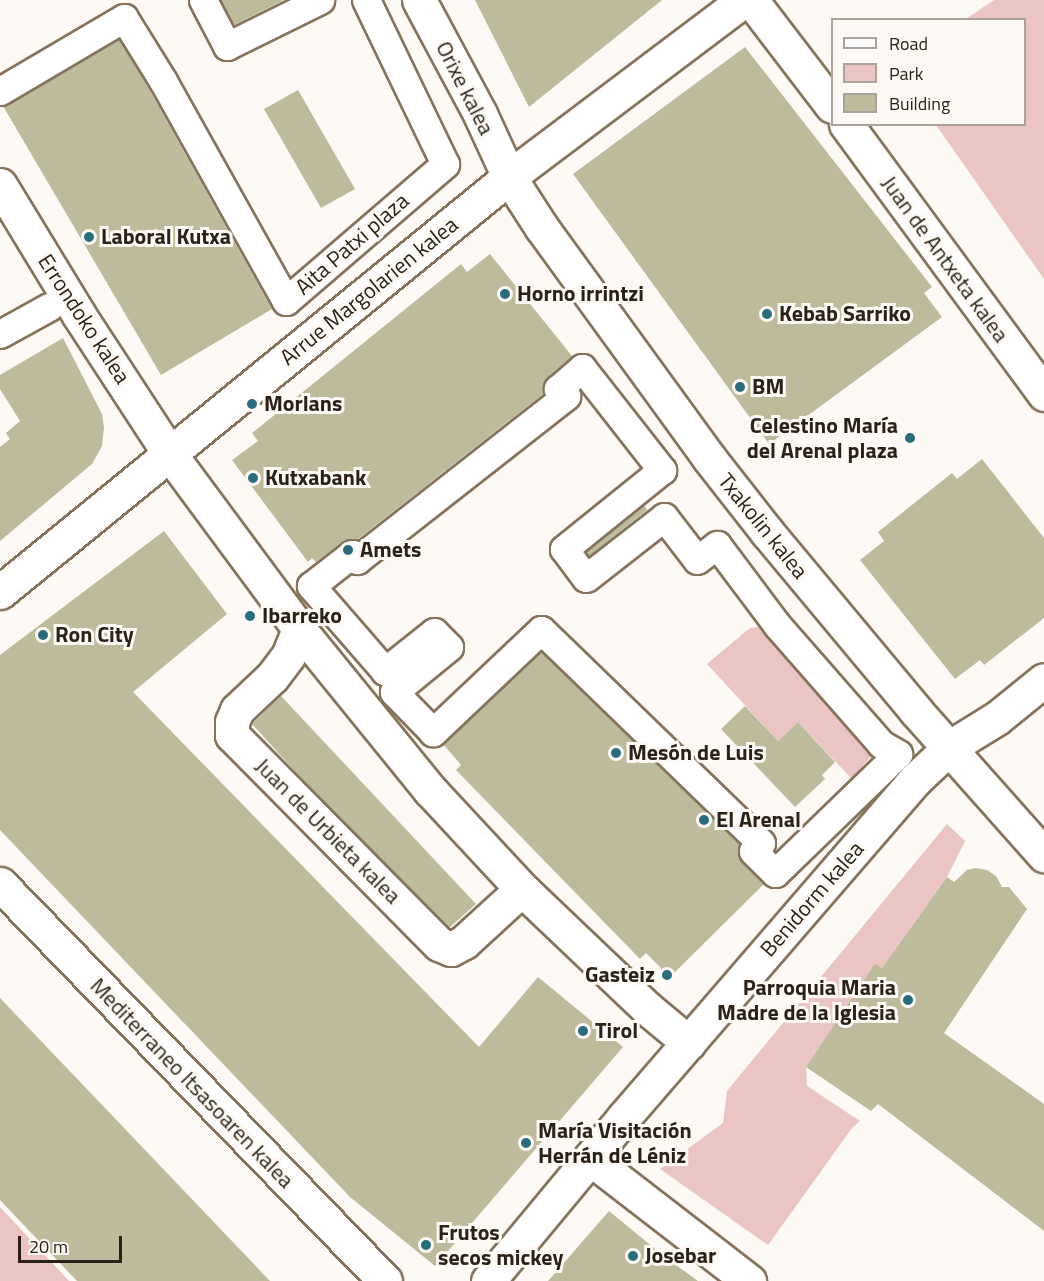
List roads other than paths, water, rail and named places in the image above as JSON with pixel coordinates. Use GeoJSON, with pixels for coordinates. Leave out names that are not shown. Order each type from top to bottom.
{"type":"FeatureCollection","features":[{"type":"Feature","properties":{"kind":"street"},"geometry":{"type":"LineString","coordinates":[[203,0],[227,46],[320,0]]}},
{"type":"Feature","properties":{"kind":"street","name":"Aita Patxi plaza"},"geometry":{"type":"LineString","coordinates":[[0,91],[124,18],[163,81],[286,301],[445,164],[366,0]]}},
{"type":"Feature","properties":{"kind":"street","name":"Orixe kalea"},"geometry":{"type":"LineString","coordinates":[[419,0],[480,114],[509,177]]}},
{"type":"Feature","properties":{"kind":"street","name":"Arrue Margolarien kalea"},"geometry":{"type":"LineString","coordinates":[[0,592],[509,177],[744,0]]}},
{"type":"Feature","properties":{"kind":"street"},"geometry":{"type":"LineString","coordinates":[[751,0],[831,105]]}},
{"type":"Feature","properties":{"kind":"street","name":"Juan de Antxeta kalea"},"geometry":{"type":"LineString","coordinates":[[847,126],[1044,394]]}},
{"type":"Feature","properties":{"kind":"street","name":"Txakolin kalea"},"geometry":{"type":"LineString","coordinates":[[509,177],[542,228],[724,477],[916,711],[1044,855]]}},
{"type":"Feature","properties":{"kind":"street","name":"Errondoko kalea"},"geometry":{"type":"LineString","coordinates":[[0,185],[78,315],[169,453]]}},
{"type":"Feature","properties":{"kind":"street"},"geometry":{"type":"LineString","coordinates":[[0,334],[49,307]]}},
{"type":"Feature","properties":{"kind":"street"},"geometry":{"type":"LineString","coordinates":[[582,368],[662,470],[564,549],[586,578],[664,517],[697,560],[717,545],[777,625],[880,744],[898,754],[775,873],[753,851],[760,843],[541,630],[433,732],[394,692],[448,647],[434,632],[385,671],[310,586],[352,554],[357,560],[566,396],[558,389],[582,368]]}},
{"type":"Feature","properties":{"kind":"street"},"geometry":{"type":"LineString","coordinates":[[169,453],[299,629],[430,790],[524,891],[648,1009],[689,1043]]}},
{"type":"Feature","properties":{"kind":"street","name":"Juan de Urbieta kalea"},"geometry":{"type":"LineString","coordinates":[[299,629],[288,656],[272,677],[237,710],[232,722],[232,735],[439,944],[451,949],[464,942],[512,898],[524,891]]}},
{"type":"Feature","properties":{"kind":"street","name":"Benidorm kalea"},"geometry":{"type":"LineString","coordinates":[[488,1281],[915,780],[950,747],[997,718],[1044,680]]}},
{"type":"Feature","properties":{"kind":"street","name":"Mediterraneo Itsasoaren kalea"},"geometry":{"type":"LineString","coordinates":[[0,884],[385,1281]]}},
{"type":"Feature","properties":{"kind":"street"},"geometry":{"type":"LineString","coordinates":[[591,1159],[749,1281]]}},
{"type":"Feature","properties":{"kind":"place","name":"Laboral Kutxa"},"geometry":{"type":"Point","coordinates":[89,237]}},
{"type":"Feature","properties":{"kind":"place","name":"Horno irrintzi"},"geometry":{"type":"Point","coordinates":[505,294]}},
{"type":"Feature","properties":{"kind":"place","name":"Kebab Sarriko"},"geometry":{"type":"Point","coordinates":[767,314]}},
{"type":"Feature","properties":{"kind":"place","name":"BM"},"geometry":{"type":"Point","coordinates":[740,387]}},
{"type":"Feature","properties":{"kind":"place","name":"Morlans"},"geometry":{"type":"Point","coordinates":[252,404]}},
{"type":"Feature","properties":{"kind":"place","name":"Celestino María del Arenal plaza"},"geometry":{"type":"Point","coordinates":[910,438]}},
{"type":"Feature","properties":{"kind":"place","name":"Kutxabank"},"geometry":{"type":"Point","coordinates":[253,478]}},
{"type":"Feature","properties":{"kind":"place","name":"Amets"},"geometry":{"type":"Point","coordinates":[348,550]}},
{"type":"Feature","properties":{"kind":"place","name":"Ibarreko"},"geometry":{"type":"Point","coordinates":[250,616]}},
{"type":"Feature","properties":{"kind":"place","name":"Ron City"},"geometry":{"type":"Point","coordinates":[43,635]}},
{"type":"Feature","properties":{"kind":"place","name":"Mesón de Luis"},"geometry":{"type":"Point","coordinates":[616,753]}},
{"type":"Feature","properties":{"kind":"place","name":"El Arenal"},"geometry":{"type":"Point","coordinates":[704,820]}},
{"type":"Feature","properties":{"kind":"place","name":"Gasteiz"},"geometry":{"type":"Point","coordinates":[667,975]}},
{"type":"Feature","properties":{"kind":"place","name":"Parroquia Maria Madre de la Iglesia"},"geometry":{"type":"Point","coordinates":[908,1000]}},
{"type":"Feature","properties":{"kind":"place","name":"Tirol"},"geometry":{"type":"Point","coordinates":[583,1031]}},
{"type":"Feature","properties":{"kind":"place","name":"María Visitación Herrán de Léniz"},"geometry":{"type":"Point","coordinates":[526,1143]}},
{"type":"Feature","properties":{"kind":"place","name":"Frutos secos mickey"},"geometry":{"type":"Point","coordinates":[426,1245]}},
{"type":"Feature","properties":{"kind":"place","name":"Josebar"},"geometry":{"type":"Point","coordinates":[633,1256]}}]}
